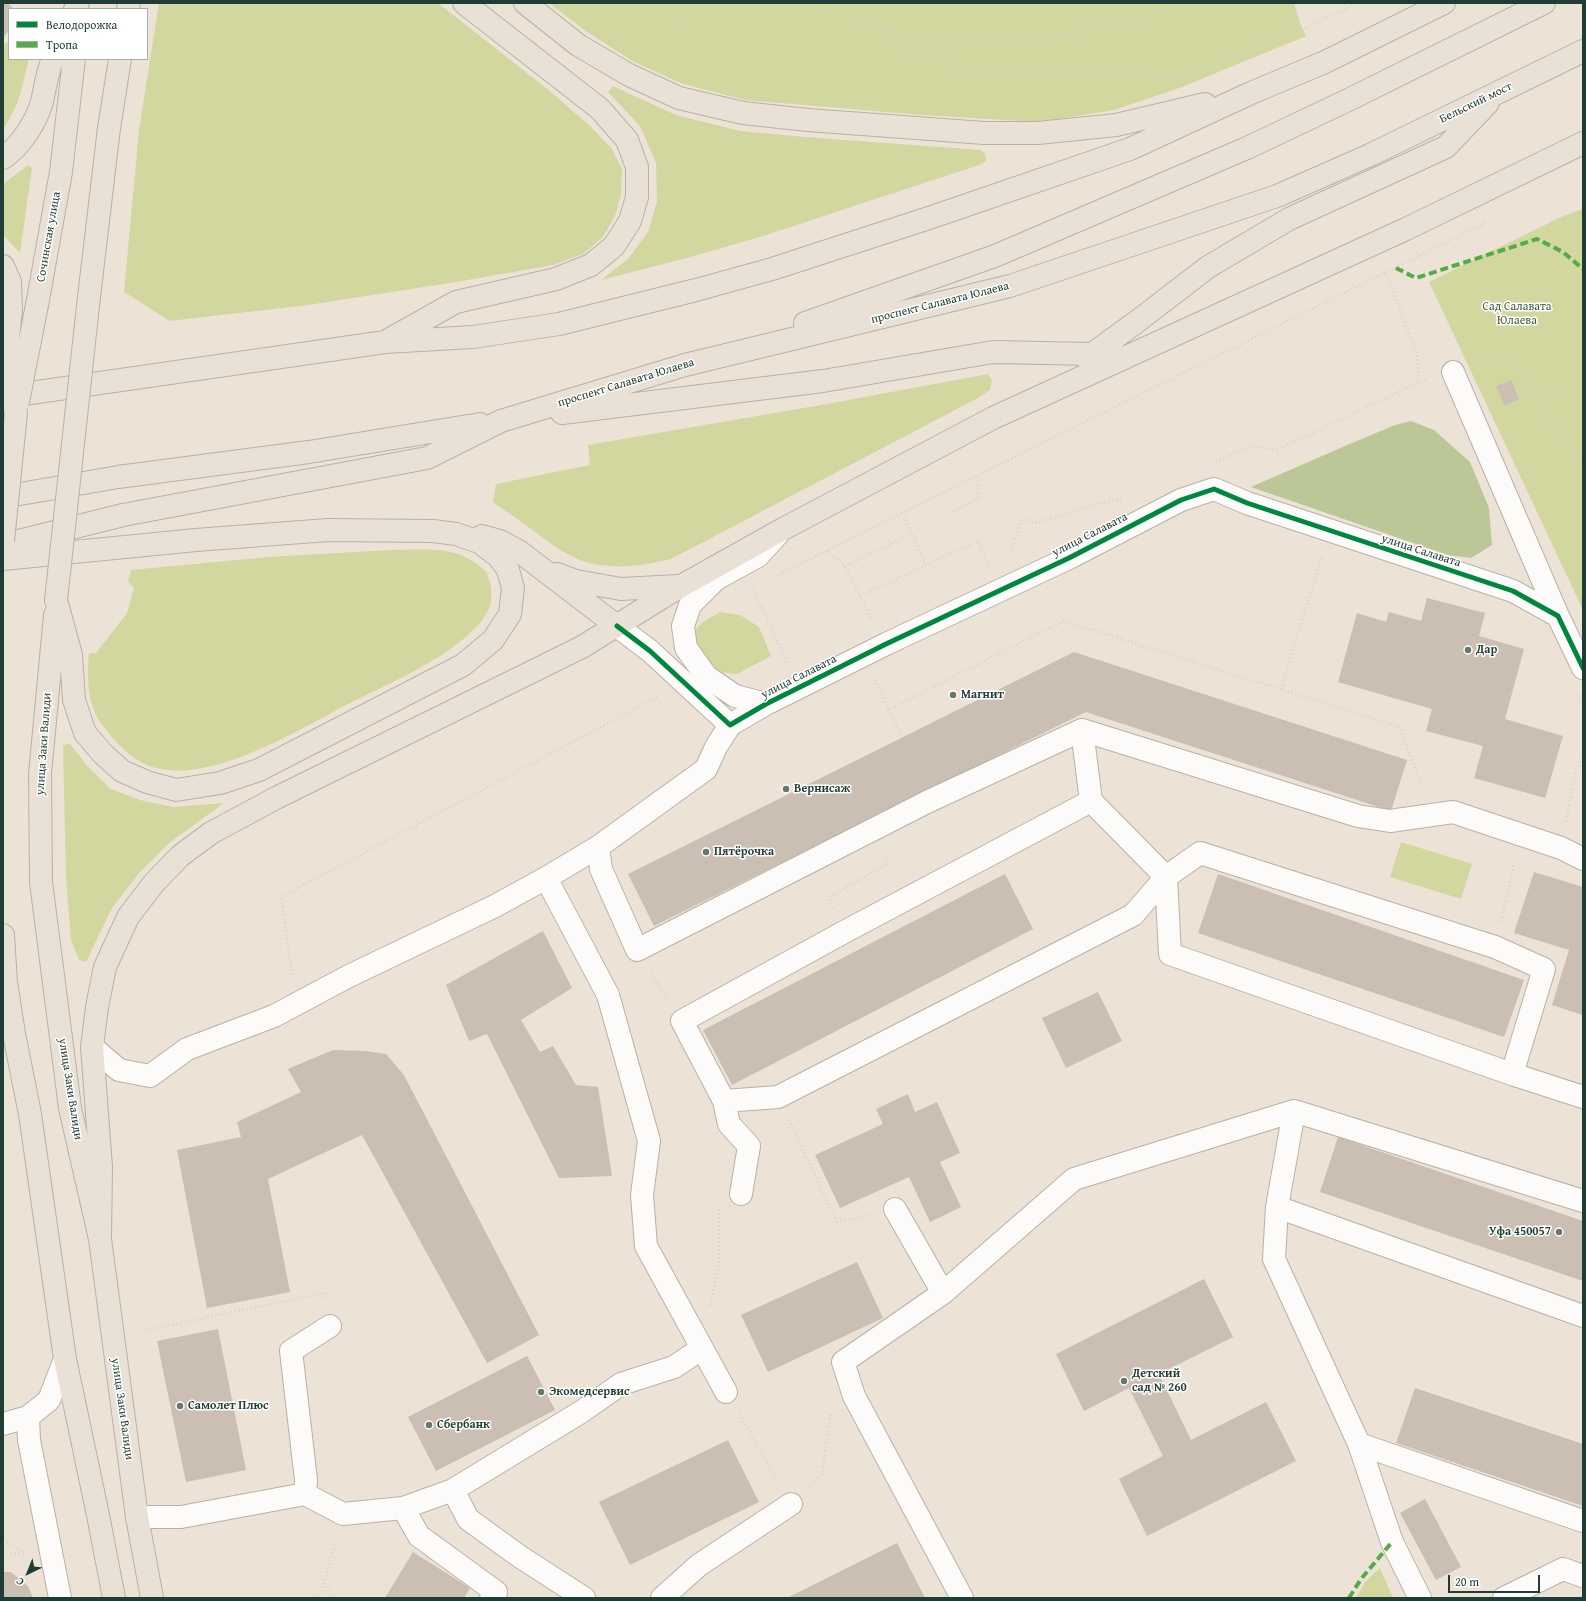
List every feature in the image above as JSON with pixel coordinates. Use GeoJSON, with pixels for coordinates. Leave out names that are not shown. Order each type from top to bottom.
{"type":"FeatureCollection","features":[{"type":"Feature","properties":{"kind":"main road"},"geometry":{"type":"LineString","coordinates":[[385,342],[456,302],[556,279],[591,265],[614,246],[630,221],[637,197],[638,167],[627,140],[600,109],[464,3]]}},
{"type":"Feature","properties":{"kind":"main road"},"geometry":{"type":"LineString","coordinates":[[525,3],[578,45],[629,75],[679,98],[743,113],[808,120],[984,134],[1038,133],[1116,125],[1251,93]]}},
{"type":"Feature","properties":{"kind":"main road"},"geometry":{"type":"LineString","coordinates":[[10,405],[385,342],[473,337],[559,324],[643,304],[772,269],[997,196],[1130,149],[1251,93],[1324,62],[1444,3]]}},
{"type":"Feature","properties":{"kind":"main road"},"geometry":{"type":"LineString","coordinates":[[685,365],[995,256],[1247,148],[1344,102],[1544,3]]}},
{"type":"Feature","properties":{"kind":"main road","name":"Бельский мост"},"geometry":{"type":"LineString","coordinates":[[1370,155],[1583,51]]}},
{"type":"Feature","properties":{"kind":"main road"},"geometry":{"type":"LineString","coordinates":[[3,158],[28,132],[41,104],[53,60]]}},
{"type":"Feature","properties":{"kind":"main road","name":"Сочинская улица"},"geometry":{"type":"LineString","coordinates":[[10,405],[37,305],[61,172],[74,60]]}},
{"type":"Feature","properties":{"kind":"main road"},"geometry":{"type":"LineString","coordinates":[[120,60],[109,128],[89,297],[56,600],[61,656],[85,733],[103,754],[122,771],[147,782],[176,790],[220,783],[259,770],[462,665],[493,640],[510,614],[513,588],[508,570],[498,557],[479,542],[456,534]]}},
{"type":"Feature","properties":{"kind":"main road"},"geometry":{"type":"LineString","coordinates":[[993,418],[1092,354],[1208,267],[1289,219],[1446,147],[1499,92]]}},
{"type":"Feature","properties":{"kind":"main road"},"geometry":{"type":"LineString","coordinates":[[100,1239],[101,1167],[92,1047],[97,1007],[105,967],[128,917],[154,882],[180,856],[211,833],[238,817],[582,647],[681,586],[783,529],[993,418],[1406,229],[1583,143]]}},
{"type":"Feature","properties":{"kind":"main road","name":"проспект Салавата Юлаева"},"geometry":{"type":"LineString","coordinates":[[501,421],[685,365],[1010,286],[1277,196],[1370,155]]}},
{"type":"Feature","properties":{"kind":"main road"},"geometry":{"type":"LineString","coordinates":[[3,266],[10,282],[11,309],[6,359],[10,405],[3,541]]}},
{"type":"Feature","properties":{"kind":"main road"},"geometry":{"type":"LineString","coordinates":[[3,497],[118,477],[309,452],[501,421],[823,382],[993,352],[1092,354],[1126,358]]}},
{"type":"Feature","properties":{"kind":"main road"},"geometry":{"type":"LineString","coordinates":[[3,545],[122,515],[427,458],[501,421]]}},
{"type":"Feature","properties":{"kind":"main road"},"geometry":{"type":"LineString","coordinates":[[3,558],[196,540],[328,530],[433,531],[479,535],[500,541],[520,552],[617,626]]}},
{"type":"Feature","properties":{"kind":"main road"},"geometry":{"type":"LineString","coordinates":[[542,569],[576,581],[621,589],[681,586]]}},
{"type":"Feature","properties":{"kind":"main road","name":"улица Заки Валиди"},"geometry":{"type":"LineString","coordinates":[[61,656],[40,774],[41,882],[70,1108],[100,1239],[137,1517],[152,1598]]}},
{"type":"Feature","properties":{"kind":"main road"},"geometry":{"type":"LineString","coordinates":[[3,935],[4,979],[30,1114],[65,1359],[114,1598]]}},
{"type":"Feature","properties":{"kind":"street"},"geometry":{"type":"LineString","coordinates":[[1453,372],[1558,616],[1583,668]]}},
{"type":"Feature","properties":{"kind":"street","name":"улица Салавата"},"geometry":{"type":"LineString","coordinates":[[730,725],[766,704],[866,654],[1069,558],[1181,500],[1214,489],[1247,503],[1329,531],[1513,591],[1558,616]]}},
{"type":"Feature","properties":{"kind":"street"},"geometry":{"type":"LineString","coordinates":[[766,704],[735,696],[706,676],[686,648],[683,626],[690,605],[716,579],[758,556],[783,529]]}},
{"type":"Feature","properties":{"kind":"street"},"geometry":{"type":"LineString","coordinates":[[92,1047],[119,1070],[150,1076],[187,1049],[274,1016],[349,976],[495,906],[546,878],[598,846],[706,769],[716,748],[730,725],[650,651],[617,626]]}},
{"type":"Feature","properties":{"kind":"street"},"geometry":{"type":"LineString","coordinates":[[598,846],[601,869],[637,950],[927,802],[1082,730],[1358,816],[1390,821],[1453,812],[1561,848],[1583,859]]}},
{"type":"Feature","properties":{"kind":"street"},"geometry":{"type":"LineString","coordinates":[[1082,730],[1091,801],[1166,877],[1170,954],[1512,1074],[1583,1097]]}},
{"type":"Feature","properties":{"kind":"street"},"geometry":{"type":"LineString","coordinates":[[741,1194],[749,1146],[729,1124],[724,1101],[682,1022],[846,931],[1091,801]]}},
{"type":"Feature","properties":{"kind":"street"},"geometry":{"type":"LineString","coordinates":[[724,1101],[778,1096],[1133,915],[1166,877],[1200,853],[1495,947],[1544,968],[1512,1074]]}},
{"type":"Feature","properties":{"kind":"street"},"geometry":{"type":"LineString","coordinates":[[546,878],[608,995],[649,1141],[642,1195],[646,1246],[726,1392]]}},
{"type":"Feature","properties":{"kind":"street"},"geometry":{"type":"LineString","coordinates":[[1294,1111],[1277,1208],[1274,1259],[1359,1444],[1392,1542],[1420,1598]]}},
{"type":"Feature","properties":{"kind":"street"},"geometry":{"type":"LineString","coordinates":[[962,1598],[854,1396],[843,1362],[944,1293],[1074,1179],[1294,1111],[1583,1201]]}},
{"type":"Feature","properties":{"kind":"street"},"geometry":{"type":"LineString","coordinates":[[1277,1208],[1583,1316]]}},
{"type":"Feature","properties":{"kind":"street"},"geometry":{"type":"LineString","coordinates":[[895,1209],[944,1293]]}},
{"type":"Feature","properties":{"kind":"street"},"geometry":{"type":"LineString","coordinates":[[305,1494],[306,1480],[291,1351],[330,1326]]}},
{"type":"Feature","properties":{"kind":"street"},"geometry":{"type":"LineString","coordinates":[[137,1517],[181,1516],[305,1494],[343,1514],[403,1508],[453,1490],[581,1412],[621,1384],[674,1367],[701,1348]]}},
{"type":"Feature","properties":{"kind":"street"},"geometry":{"type":"LineString","coordinates":[[3,1424],[28,1417],[49,1400],[65,1359]]}},
{"type":"Feature","properties":{"kind":"street"},"geometry":{"type":"LineString","coordinates":[[28,1417],[28,1440],[60,1598]]}},
{"type":"Feature","properties":{"kind":"street"},"geometry":{"type":"LineString","coordinates":[[1359,1444],[1583,1521]]}},
{"type":"Feature","properties":{"kind":"street"},"geometry":{"type":"LineString","coordinates":[[453,1490],[468,1519],[519,1556],[584,1598]]}},
{"type":"Feature","properties":{"kind":"street"},"geometry":{"type":"LineString","coordinates":[[662,1598],[699,1565],[791,1504]]}},
{"type":"Feature","properties":{"kind":"street"},"geometry":{"type":"LineString","coordinates":[[403,1508],[419,1536],[496,1592],[492,1598]]}},
{"type":"Feature","properties":{"kind":"street"},"geometry":{"type":"LineString","coordinates":[[1504,1598],[1563,1569],[1583,1576]]}},
{"type":"Feature","properties":{"kind":"path"},"geometry":{"type":"LineString","coordinates":[[684,22],[688,3]]}},
{"type":"Feature","properties":{"kind":"path"},"geometry":{"type":"LineString","coordinates":[[806,3],[880,29],[952,40],[1019,40],[1047,38],[1152,15],[1182,3]]}},
{"type":"Feature","properties":{"kind":"path"},"geometry":{"type":"LineString","coordinates":[[1289,3],[1299,31]]}},
{"type":"Feature","properties":{"kind":"path"},"geometry":{"type":"LineString","coordinates":[[880,29],[892,46],[917,56],[963,66],[1082,75],[1192,78],[1238,55],[1308,28],[1358,3]]}},
{"type":"Feature","properties":{"kind":"path"},"geometry":{"type":"LineString","coordinates":[[773,578],[1419,256]]}},
{"type":"Feature","properties":{"kind":"path"},"geometry":{"type":"LineString","coordinates":[[1386,273],[1417,354],[1419,382]]}},
{"type":"Feature","properties":{"kind":"path"},"geometry":{"type":"LineString","coordinates":[[1277,450],[1419,382],[1453,372],[1507,362],[1541,396],[1556,430],[1583,468]]}},
{"type":"Feature","properties":{"kind":"path"},"geometry":{"type":"LineString","coordinates":[[1541,396],[1583,388]]}},
{"type":"Feature","properties":{"kind":"path"},"geometry":{"type":"LineString","coordinates":[[954,511],[978,499],[978,475]]}},
{"type":"Feature","properties":{"kind":"path"},"geometry":{"type":"LineString","coordinates":[[902,513],[926,564]]}},
{"type":"Feature","properties":{"kind":"path"},"geometry":{"type":"LineString","coordinates":[[1009,557],[1022,519],[1032,522]]}},
{"type":"Feature","properties":{"kind":"path"},"geometry":{"type":"LineString","coordinates":[[1281,689],[1329,531]]}},
{"type":"Feature","properties":{"kind":"path"},"geometry":{"type":"LineString","coordinates":[[845,566],[905,537]]}},
{"type":"Feature","properties":{"kind":"path"},"geometry":{"type":"LineString","coordinates":[[860,596],[978,541],[989,566]]}},
{"type":"Feature","properties":{"kind":"path"},"geometry":{"type":"LineString","coordinates":[[827,551],[845,566],[873,622],[866,654],[888,710],[902,738]]}},
{"type":"Feature","properties":{"kind":"path"},"geometry":{"type":"LineString","coordinates":[[760,585],[753,589],[784,657]]}},
{"type":"Feature","properties":{"kind":"path"},"geometry":{"type":"LineString","coordinates":[[888,710],[1064,621],[1400,727],[1432,815]]}},
{"type":"Feature","properties":{"kind":"path"},"geometry":{"type":"LineString","coordinates":[[296,1004],[281,897],[684,683]]}},
{"type":"Feature","properties":{"kind":"path"},"geometry":{"type":"LineString","coordinates":[[1577,691],[1583,704]]}},
{"type":"Feature","properties":{"kind":"path"},"geometry":{"type":"LineString","coordinates":[[1561,848],[1575,772],[1583,754]]}},
{"type":"Feature","properties":{"kind":"path"},"geometry":{"type":"LineString","coordinates":[[1495,947],[1520,834]]}},
{"type":"Feature","properties":{"kind":"path"},"geometry":{"type":"LineString","coordinates":[[835,912],[829,897],[888,864]]}},
{"type":"Feature","properties":{"kind":"path"},"geometry":{"type":"LineString","coordinates":[[637,950],[682,1022]]}},
{"type":"Feature","properties":{"kind":"path"},"geometry":{"type":"LineString","coordinates":[[778,1096],[837,1222],[895,1209]]}},
{"type":"Feature","properties":{"kind":"path"},"geometry":{"type":"LineString","coordinates":[[701,1348],[719,1263],[719,1206]]}},
{"type":"Feature","properties":{"kind":"path"},"geometry":{"type":"LineString","coordinates":[[141,1331],[325,1293],[330,1326]]}},
{"type":"Feature","properties":{"kind":"path"},"geometry":{"type":"LineString","coordinates":[[726,1392],[791,1504],[822,1475],[832,1406],[854,1396]]}},
{"type":"Feature","properties":{"kind":"path"},"geometry":{"type":"LineString","coordinates":[[316,1598],[324,1583],[343,1514]]}},
{"type":"Feature","properties":{"kind":"path"},"geometry":{"type":"LineString","coordinates":[[3,1552],[27,1555]]}},
{"type":"Feature","properties":{"kind":"path"},"geometry":{"type":"LineString","coordinates":[[324,1583],[333,1598]]}},
{"type":"Feature","properties":{"kind":"green space"},"geometry":{"type":"Polygon","coordinates":[[[159,3],[438,3],[546,88],[588,124],[612,149],[622,169],[621,195],[615,216],[603,237],[583,254],[553,265],[308,305],[170,321],[124,292],[139,130],[159,3]]]}},
{"type":"Feature","properties":{"kind":"green space"},"geometry":{"type":"Polygon","coordinates":[[[549,3],[1294,3],[1306,36],[1182,87],[1114,110],[1039,122],[921,115],[745,100],[683,84],[634,62],[587,32],[549,3]]]}},
{"type":"Feature","properties":{"kind":"green space"},"geometry":{"type":"Polygon","coordinates":[[[8,42],[8,60],[29,60],[17,104],[3,129],[3,45],[8,42]]]}},
{"type":"Feature","properties":{"kind":"green space"},"geometry":{"type":"Polygon","coordinates":[[[613,86],[676,115],[740,131],[980,150],[985,153],[986,161],[979,165],[763,236],[687,258],[601,280],[628,259],[648,232],[657,202],[656,163],[640,126],[608,92],[613,86]]]}},
{"type":"Feature","properties":{"kind":"green space"},"geometry":{"type":"Polygon","coordinates":[[[28,165],[32,168],[20,253],[3,235],[3,184],[28,165]]]}},
{"type":"Feature","properties":{"kind":"green space","name":"Сад Салавата Юлаева"},"geometry":{"type":"Polygon","coordinates":[[[1583,209],[1583,610],[1429,282],[1561,217],[1583,209]]]}},
{"type":"Feature","properties":{"kind":"green space"},"geometry":{"type":"Polygon","coordinates":[[[988,374],[992,380],[990,390],[978,398],[671,559],[649,564],[626,566],[602,565],[580,560],[554,546],[493,502],[496,484],[590,465],[588,445],[827,404],[988,374]]]}},
{"type":"Feature","properties":{"kind":"green space"},"geometry":{"type":"Polygon","coordinates":[[[1411,421],[1434,430],[1470,462],[1489,508],[1492,545],[1471,558],[1448,555],[1251,487],[1395,425],[1411,421]]]}},
{"type":"Feature","properties":{"kind":"green space"},"geometry":{"type":"Polygon","coordinates":[[[424,549],[447,551],[468,558],[487,573],[492,594],[490,606],[481,621],[467,636],[429,663],[254,752],[227,762],[201,768],[175,771],[146,765],[125,751],[100,722],[90,697],[88,680],[89,654],[96,653],[127,613],[134,588],[128,582],[131,570],[268,557],[424,549]]]}},
{"type":"Feature","properties":{"kind":"green space"},"geometry":{"type":"Polygon","coordinates":[[[720,612],[740,615],[759,627],[771,656],[737,674],[719,672],[703,658],[694,644],[695,630],[703,622],[720,612]]]}},
{"type":"Feature","properties":{"kind":"green space"},"geometry":{"type":"Polygon","coordinates":[[[70,744],[88,767],[111,789],[140,800],[173,807],[224,803],[169,843],[140,872],[112,908],[86,962],[79,960],[71,940],[66,878],[63,745],[70,744]]]}},
{"type":"Feature","properties":{"kind":"green space"},"geometry":{"type":"Polygon","coordinates":[[[1401,842],[1472,864],[1461,899],[1390,877],[1401,842]]]}},
{"type":"Feature","properties":{"kind":"green space"},"geometry":{"type":"Polygon","coordinates":[[[1380,1568],[1393,1598],[1356,1598],[1365,1582],[1380,1568]]]}},
{"type":"Feature","properties":{"kind":"building"},"geometry":{"type":"Polygon","coordinates":[[[3,3],[8,3],[13,8],[8,8],[8,32],[3,37],[3,3]]]}},
{"type":"Feature","properties":{"kind":"building"},"geometry":{"type":"Polygon","coordinates":[[[1511,380],[1519,399],[1505,406],[1496,386],[1511,380]]]}},
{"type":"Feature","properties":{"kind":"building"},"geometry":{"type":"Polygon","coordinates":[[[1427,598],[1485,613],[1479,636],[1524,649],[1505,719],[1563,736],[1545,798],[1474,778],[1483,746],[1426,731],[1432,709],[1338,682],[1357,613],[1386,622],[1389,612],[1421,621],[1427,598]]]}},
{"type":"Feature","properties":{"kind":"building"},"geometry":{"type":"Polygon","coordinates":[[[1074,652],[1407,760],[1391,811],[1086,712],[654,926],[628,874],[1074,652]]]}},
{"type":"Feature","properties":{"kind":"building"},"geometry":{"type":"Polygon","coordinates":[[[1534,872],[1583,887],[1583,1015],[1552,1005],[1569,950],[1514,933],[1534,872]]]}},
{"type":"Feature","properties":{"kind":"building"},"geometry":{"type":"Polygon","coordinates":[[[1005,874],[1033,929],[732,1085],[703,1030],[1005,874]]]}},
{"type":"Feature","properties":{"kind":"building"},"geometry":{"type":"Polygon","coordinates":[[[1218,874],[1524,980],[1504,1037],[1198,933],[1218,874]]]}},
{"type":"Feature","properties":{"kind":"building"},"geometry":{"type":"Polygon","coordinates":[[[543,931],[572,988],[521,1020],[540,1052],[553,1046],[576,1085],[598,1087],[612,1176],[559,1178],[487,1034],[469,1041],[446,985],[543,931]]]}},
{"type":"Feature","properties":{"kind":"building"},"geometry":{"type":"Polygon","coordinates":[[[1098,992],[1122,1041],[1066,1068],[1042,1018],[1098,992]]]}},
{"type":"Feature","properties":{"kind":"building"},"geometry":{"type":"Polygon","coordinates":[[[333,1050],[365,1051],[386,1054],[404,1075],[539,1335],[487,1363],[362,1135],[268,1179],[290,1292],[207,1308],[177,1150],[241,1137],[237,1122],[301,1092],[288,1069],[333,1050]]]}},
{"type":"Feature","properties":{"kind":"building"},"geometry":{"type":"Polygon","coordinates":[[[908,1094],[915,1112],[937,1102],[960,1153],[940,1162],[961,1207],[930,1222],[909,1177],[840,1208],[815,1155],[883,1124],[876,1109],[908,1094]]]}},
{"type":"Feature","properties":{"kind":"building"},"geometry":{"type":"Polygon","coordinates":[[[1338,1137],[1583,1221],[1583,1281],[1320,1192],[1338,1137]]]}},
{"type":"Feature","properties":{"kind":"building"},"geometry":{"type":"Polygon","coordinates":[[[857,1262],[883,1318],[768,1372],[741,1315],[857,1262]]]}},
{"type":"Feature","properties":{"kind":"building"},"geometry":{"type":"Polygon","coordinates":[[[1204,1279],[1233,1337],[1159,1374],[1191,1440],[1266,1402],[1296,1461],[1147,1536],[1119,1479],[1163,1456],[1129,1388],[1084,1411],[1056,1354],[1204,1279]]]}},
{"type":"Feature","properties":{"kind":"building"},"geometry":{"type":"Polygon","coordinates":[[[218,1329],[246,1470],[186,1482],[157,1341],[218,1329]]]}},
{"type":"Feature","properties":{"kind":"building"},"geometry":{"type":"Polygon","coordinates":[[[527,1356],[555,1410],[436,1471],[408,1417],[527,1356]]]}},
{"type":"Feature","properties":{"kind":"building"},"geometry":{"type":"Polygon","coordinates":[[[1415,1388],[1583,1444],[1583,1506],[1396,1443],[1415,1388]]]}},
{"type":"Feature","properties":{"kind":"building"},"geometry":{"type":"Polygon","coordinates":[[[728,1440],[759,1502],[630,1565],[599,1502],[728,1440]]]}},
{"type":"Feature","properties":{"kind":"building"},"geometry":{"type":"Polygon","coordinates":[[[1425,1499],[1461,1567],[1436,1580],[1400,1513],[1425,1499]]]}},
{"type":"Feature","properties":{"kind":"building"},"geometry":{"type":"Polygon","coordinates":[[[897,1543],[925,1598],[787,1598],[897,1543]]]}},
{"type":"Feature","properties":{"kind":"building"},"geometry":{"type":"Polygon","coordinates":[[[413,1552],[470,1588],[464,1598],[385,1598],[413,1552]]]}},
{"type":"Feature","properties":{"kind":"building"},"geometry":{"type":"Polygon","coordinates":[[[3,1572],[11,1572],[28,1586],[33,1598],[3,1598],[3,1572]]]}},
{"type":"Feature","properties":{"kind":"marked path"},"geometry":{"type":"LineString","coordinates":[[1396,268],[1416,278],[1537,239],[1563,252],[1583,269]]}},
{"type":"Feature","properties":{"kind":"marked path"},"geometry":{"type":"LineString","coordinates":[[1349,1598],[1361,1579],[1392,1542]]}},
{"type":"Feature","properties":{"kind":"cycle path"},"geometry":{"type":"LineString","coordinates":[[617,626],[650,651],[730,725],[766,704],[886,644],[1069,558],[1181,500],[1214,489],[1247,503],[1513,591],[1558,616],[1583,668]]}},
{"type":"Feature","properties":{"kind":"place","name":"Дар"},"geometry":{"type":"Point","coordinates":[1468,650]}},
{"type":"Feature","properties":{"kind":"place","name":"Магнит"},"geometry":{"type":"Point","coordinates":[953,695]}},
{"type":"Feature","properties":{"kind":"place","name":"Вернисаж"},"geometry":{"type":"Point","coordinates":[786,789]}},
{"type":"Feature","properties":{"kind":"place","name":"Пятёрочка"},"geometry":{"type":"Point","coordinates":[706,852]}},
{"type":"Feature","properties":{"kind":"place","name":"Уфа 450057"},"geometry":{"type":"Point","coordinates":[1559,1232]}},
{"type":"Feature","properties":{"kind":"place","name":"Детский сад № 260"},"geometry":{"type":"Point","coordinates":[1124,1381]}},
{"type":"Feature","properties":{"kind":"place","name":"Экомедсервис"},"geometry":{"type":"Point","coordinates":[541,1392]}},
{"type":"Feature","properties":{"kind":"place","name":"Самолет Плюс"},"geometry":{"type":"Point","coordinates":[180,1406]}},
{"type":"Feature","properties":{"kind":"place","name":"Сбербанк"},"geometry":{"type":"Point","coordinates":[429,1425]}}]}
